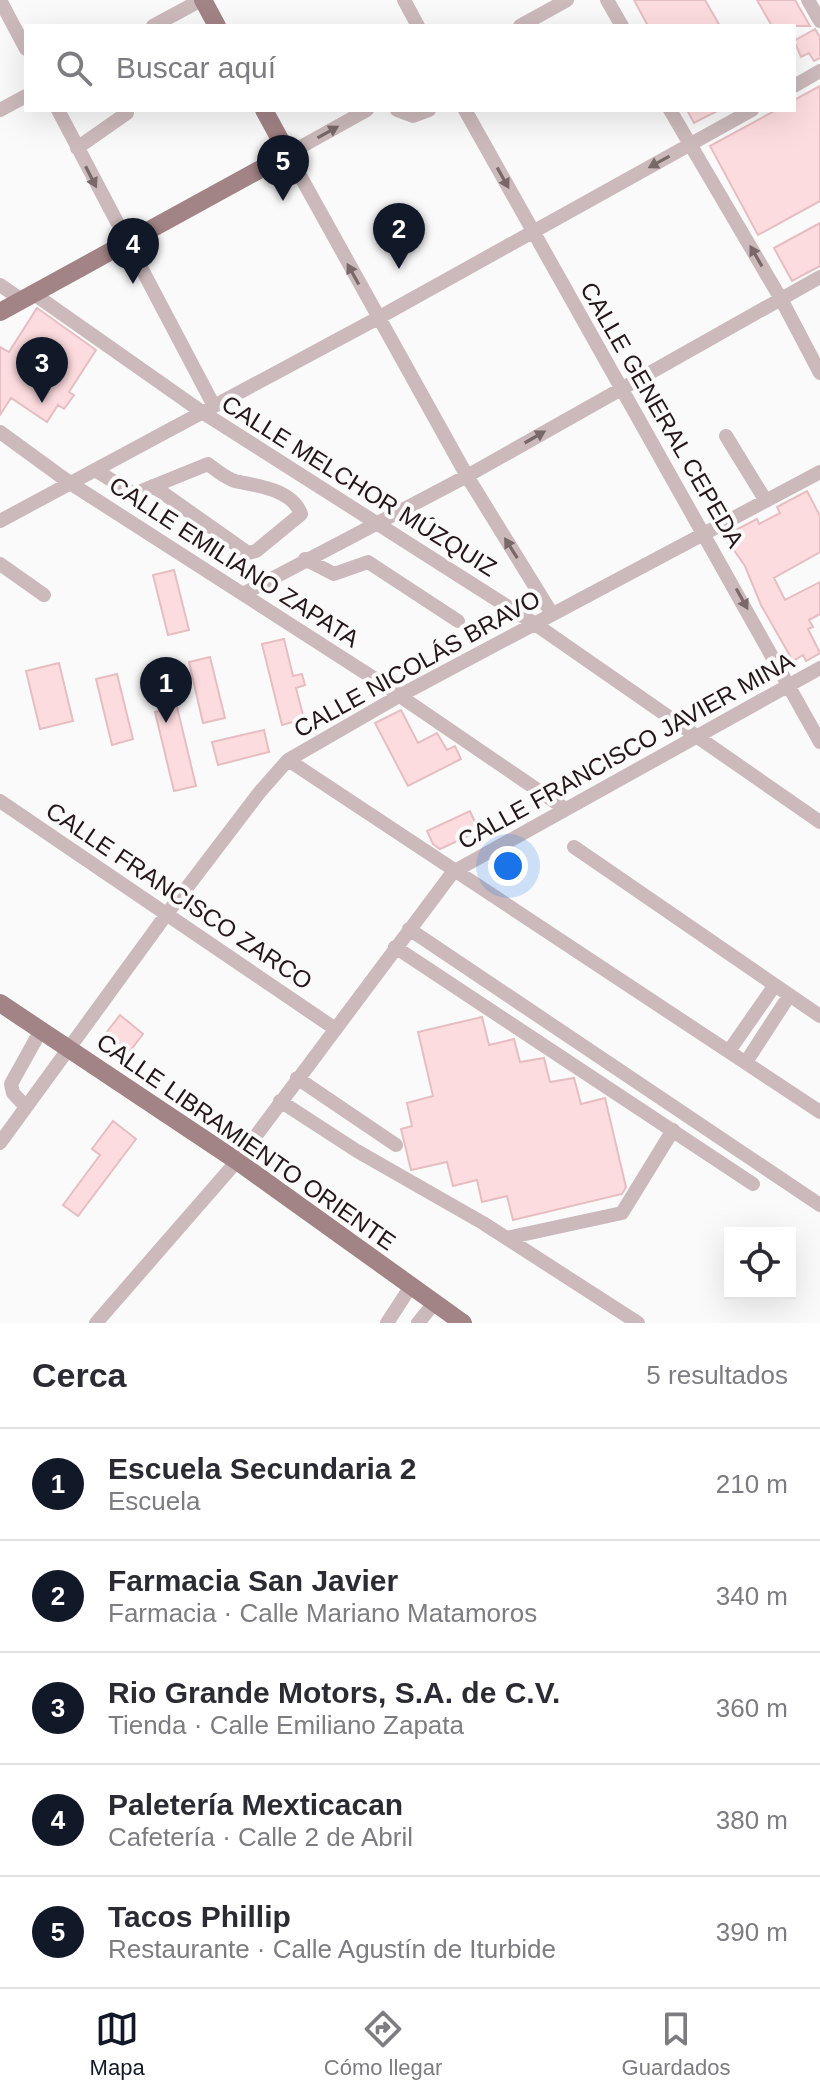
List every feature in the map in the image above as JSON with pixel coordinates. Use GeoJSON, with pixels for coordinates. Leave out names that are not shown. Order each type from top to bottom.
{"type":"FeatureCollection","features":[{"type":"Feature","properties":{"kind":"main road"},"geometry":{"type":"LineString","coordinates":[[202,0],[216,24]]}},
{"type":"Feature","properties":{"kind":"main road"},"geometry":{"type":"LineString","coordinates":[[0,312],[288,154],[265,112]]}},
{"type":"Feature","properties":{"kind":"main road","name":"CALLE LIBRAMIENTO ORIENTE"},"geometry":{"type":"LineString","coordinates":[[0,1003],[237,1161],[463,1323]]}},
{"type":"Feature","properties":{"kind":"street"},"geometry":{"type":"LineString","coordinates":[[0,0],[24,45]]}},
{"type":"Feature","properties":{"kind":"street"},"geometry":{"type":"LineString","coordinates":[[157,24],[202,0]]}},
{"type":"Feature","properties":{"kind":"street"},"geometry":{"type":"LineString","coordinates":[[404,0],[417,24]]}},
{"type":"Feature","properties":{"kind":"street"},"geometry":{"type":"LineString","coordinates":[[524,24],[567,0]]}},
{"type":"Feature","properties":{"kind":"street"},"geometry":{"type":"LineString","coordinates":[[607,0],[621,24]]}},
{"type":"Feature","properties":{"kind":"street"},"geometry":{"type":"LineString","coordinates":[[808,0],[820,21]]}},
{"type":"Feature","properties":{"kind":"street"},"geometry":{"type":"LineString","coordinates":[[796,85],[820,71]]}},
{"type":"Feature","properties":{"kind":"street"},"geometry":{"type":"LineString","coordinates":[[0,110],[24,97]]}},
{"type":"Feature","properties":{"kind":"street"},"geometry":{"type":"LineString","coordinates":[[59,112],[208,409]]}},
{"type":"Feature","properties":{"kind":"street"},"geometry":{"type":"LineString","coordinates":[[363,112],[288,154],[467,476],[552,614]]}},
{"type":"Feature","properties":{"kind":"street"},"geometry":{"type":"LineString","coordinates":[[402,112],[413,116],[424,112]]}},
{"type":"Feature","properties":{"kind":"street","name":"CALLE GENERAL CEPEDA"},"geometry":{"type":"LineString","coordinates":[[466,112],[706,533],[820,742]]}},
{"type":"Feature","properties":{"kind":"street"},"geometry":{"type":"LineString","coordinates":[[671,112],[781,299],[820,373]]}},
{"type":"Feature","properties":{"kind":"street"},"geometry":{"type":"LineString","coordinates":[[0,521],[378,318],[748,112]]}},
{"type":"Feature","properties":{"kind":"street"},"geometry":{"type":"LineString","coordinates":[[77,148],[127,113]]}},
{"type":"Feature","properties":{"kind":"street"},"geometry":{"type":"LineString","coordinates":[[243,594],[467,476],[820,277]]}},
{"type":"Feature","properties":{"kind":"street","name":"CALLE MELCHOR MÚZQUIZ"},"geometry":{"type":"LineString","coordinates":[[0,285],[28,297],[208,409],[378,524],[535,624],[820,822]]}},
{"type":"Feature","properties":{"kind":"street","name":"CALLE EMILIANO ZAPATA"},"geometry":{"type":"LineString","coordinates":[[0,432],[70,483],[399,696],[564,808]]}},
{"type":"Feature","properties":{"kind":"street"},"geometry":{"type":"LineString","coordinates":[[726,436],[766,501]]}},
{"type":"Feature","properties":{"kind":"street"},"geometry":{"type":"LineString","coordinates":[[95,470],[130,493],[206,464],[236,481],[265,485],[298,508],[301,514],[256,551],[248,553],[153,486]]}},
{"type":"Feature","properties":{"kind":"street","name":"CALLE NICOLÁS BRAVO"},"geometry":{"type":"LineString","coordinates":[[0,1143],[166,915],[288,760],[399,696],[820,472]]}},
{"type":"Feature","properties":{"kind":"street"},"geometry":{"type":"LineString","coordinates":[[305,559],[334,574],[368,562],[458,621]]}},
{"type":"Feature","properties":{"kind":"street"},"geometry":{"type":"LineString","coordinates":[[0,564],[44,595]]}},
{"type":"Feature","properties":{"kind":"street","name":"CALLE FRANCISCO JAVIER MINA"},"geometry":{"type":"LineString","coordinates":[[96,1323],[237,1161],[453,872],[820,668]]}},
{"type":"Feature","properties":{"kind":"street"},"geometry":{"type":"LineString","coordinates":[[288,760],[820,1112]]}},
{"type":"Feature","properties":{"kind":"street","name":"CALLE FRANCISCO ZARCO"},"geometry":{"type":"LineString","coordinates":[[0,801],[334,1028]]}},
{"type":"Feature","properties":{"kind":"street"},"geometry":{"type":"LineString","coordinates":[[574,847],[820,1016]]}},
{"type":"Feature","properties":{"kind":"street"},"geometry":{"type":"LineString","coordinates":[[409,929],[820,1205]]}},
{"type":"Feature","properties":{"kind":"street"},"geometry":{"type":"LineString","coordinates":[[395,947],[753,1184]]}},
{"type":"Feature","properties":{"kind":"street"},"geometry":{"type":"LineString","coordinates":[[729,1051],[775,985]]}},
{"type":"Feature","properties":{"kind":"street"},"geometry":{"type":"LineString","coordinates":[[746,1062],[789,996]]}},
{"type":"Feature","properties":{"kind":"street"},"geometry":{"type":"LineString","coordinates":[[26,1107],[13,1093],[11,1084],[41,1030]]}},
{"type":"Feature","properties":{"kind":"street"},"geometry":{"type":"LineString","coordinates":[[297,1078],[396,1145]]}},
{"type":"Feature","properties":{"kind":"street"},"geometry":{"type":"LineString","coordinates":[[280,1101],[507,1238],[638,1323]]}},
{"type":"Feature","properties":{"kind":"street"},"geometry":{"type":"LineString","coordinates":[[507,1238],[622,1213],[673,1130]]}},
{"type":"Feature","properties":{"kind":"street"},"geometry":{"type":"LineString","coordinates":[[387,1323],[411,1286]]}},
{"type":"Feature","properties":{"kind":"street"},"geometry":{"type":"LineString","coordinates":[[418,1323],[435,1302]]}},
{"type":"Feature","properties":{"kind":"building"},"geometry":{"type":"Polygon","coordinates":[[[634,0],[705,0],[719,24],[647,24],[634,0]]]}},
{"type":"Feature","properties":{"kind":"building"},"geometry":{"type":"Polygon","coordinates":[[[757,0],[795,0],[810,26],[796,24],[771,24],[757,0]]]}},
{"type":"Feature","properties":{"kind":"building"},"geometry":{"type":"Polygon","coordinates":[[[815,29],[820,37],[820,58],[814,61],[809,53],[801,57],[796,40],[815,29]]]}},
{"type":"Feature","properties":{"kind":"building"},"geometry":{"type":"Polygon","coordinates":[[[820,86],[820,201],[758,235],[710,146],[772,112],[796,112],[796,99],[820,86]]]}},
{"type":"Feature","properties":{"kind":"building"},"geometry":{"type":"Polygon","coordinates":[[[688,112],[715,112],[694,123],[688,112]]]}},
{"type":"Feature","properties":{"kind":"building"},"geometry":{"type":"Polygon","coordinates":[[[820,223],[820,266],[792,281],[774,248],[820,223]]]}},
{"type":"Feature","properties":{"kind":"building"},"geometry":{"type":"Polygon","coordinates":[[[37,308],[96,350],[69,392],[74,395],[64,409],[58,405],[47,422],[11,398],[0,415],[0,347],[9,352],[37,308]]]}},
{"type":"Feature","properties":{"kind":"building"},"geometry":{"type":"Polygon","coordinates":[[[807,491],[820,516],[820,552],[774,578],[785,600],[820,582],[820,614],[809,620],[813,627],[808,629],[820,653],[806,661],[803,655],[793,661],[761,605],[745,566],[724,536],[757,519],[759,524],[780,513],[777,507],[807,491]]]}},
{"type":"Feature","properties":{"kind":"building"},"geometry":{"type":"Polygon","coordinates":[[[174,570],[189,630],[168,635],[153,575],[174,570]]]}},
{"type":"Feature","properties":{"kind":"building"},"geometry":{"type":"Polygon","coordinates":[[[284,639],[293,676],[302,674],[305,685],[296,688],[304,719],[282,725],[262,644],[284,639]]]}},
{"type":"Feature","properties":{"kind":"building"},"geometry":{"type":"Polygon","coordinates":[[[210,657],[225,718],[203,723],[189,662],[210,657]]]}},
{"type":"Feature","properties":{"kind":"building"},"geometry":{"type":"Polygon","coordinates":[[[59,663],[73,721],[40,729],[26,671],[59,663]]]}},
{"type":"Feature","properties":{"kind":"building"},"geometry":{"type":"Polygon","coordinates":[[[117,674],[133,739],[112,745],[96,679],[117,674]]]}},
{"type":"Feature","properties":{"kind":"building"},"geometry":{"type":"Polygon","coordinates":[[[177,707],[196,786],[174,791],[155,712],[177,707]]]}},
{"type":"Feature","properties":{"kind":"building"},"geometry":{"type":"Polygon","coordinates":[[[401,710],[418,743],[437,733],[447,750],[455,746],[461,759],[408,786],[375,723],[401,710]]]}},
{"type":"Feature","properties":{"kind":"building"},"geometry":{"type":"Polygon","coordinates":[[[264,730],[269,752],[218,765],[212,742],[264,730]]]}},
{"type":"Feature","properties":{"kind":"building"},"geometry":{"type":"Polygon","coordinates":[[[470,811],[479,831],[440,849],[433,844],[427,831],[470,811]]]}},
{"type":"Feature","properties":{"kind":"building"},"geometry":{"type":"Polygon","coordinates":[[[120,1015],[143,1034],[130,1051],[106,1033],[120,1015]]]}},
{"type":"Feature","properties":{"kind":"building"},"geometry":{"type":"Polygon","coordinates":[[[482,1017],[489,1045],[514,1039],[520,1062],[544,1058],[550,1082],[574,1078],[581,1104],[605,1098],[626,1187],[622,1194],[513,1220],[507,1196],[482,1202],[477,1180],[453,1186],[447,1162],[411,1170],[401,1129],[412,1126],[407,1103],[433,1096],[418,1032],[482,1017]]]}},
{"type":"Feature","properties":{"kind":"building"},"geometry":{"type":"Polygon","coordinates":[[[113,1121],[136,1139],[78,1216],[63,1205],[100,1155],[92,1149],[113,1121]]]}},
{"type":"Feature","properties":{"kind":"place","name":"Tacos Phillip"},"geometry":{"type":"Point","coordinates":[283,201]}},
{"type":"Feature","properties":{"kind":"place","name":"Farmacia San Javier"},"geometry":{"type":"Point","coordinates":[399,269]}},
{"type":"Feature","properties":{"kind":"place","name":"Paletería Mexticacan"},"geometry":{"type":"Point","coordinates":[133,284]}},
{"type":"Feature","properties":{"kind":"place","name":"Rio Grande Motors, S.A. de C.V."},"geometry":{"type":"Point","coordinates":[42,403]}},
{"type":"Feature","properties":{"kind":"place","name":"Escuela Secundaria 2"},"geometry":{"type":"Point","coordinates":[166,723]}}]}
